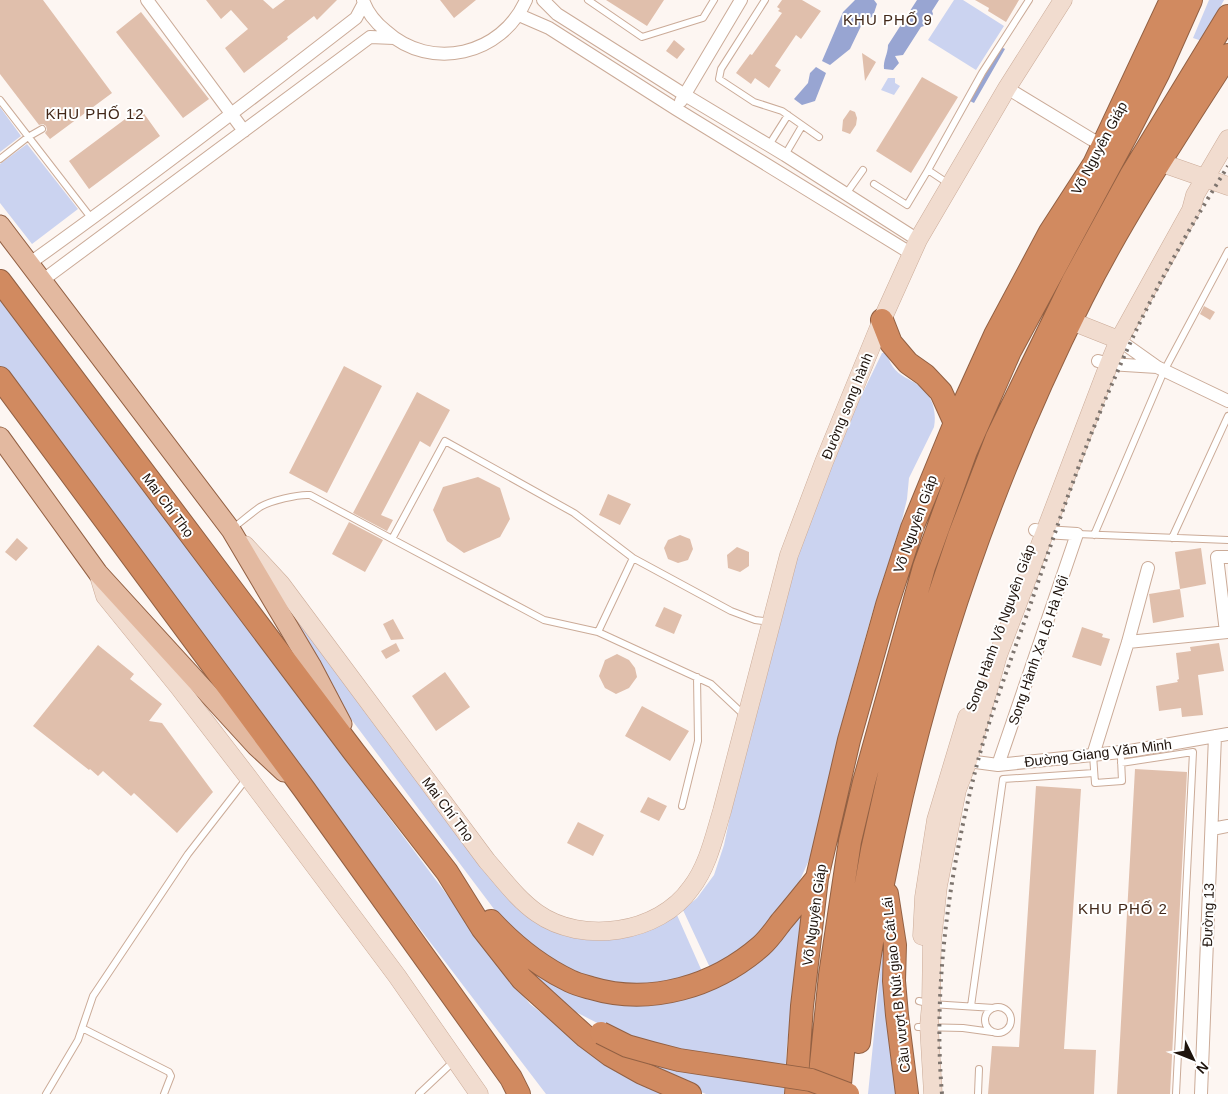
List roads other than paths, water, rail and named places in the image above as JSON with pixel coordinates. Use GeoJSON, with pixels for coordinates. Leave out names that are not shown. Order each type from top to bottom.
{"type":"FeatureCollection","features":[{"type":"Feature","properties":{"kind":"highway","name":"Võ Nguyên Giáp"},"geometry":{"type":"LineString","coordinates":[[834,1090],[802,1006],[817,878],[849,740],[886,605],[912,528],[955,423],[996,335],[1050,232],[1158,74],[1178,3]]}},
{"type":"Feature","properties":{"kind":"highway"},"geometry":{"type":"LineString","coordinates":[[834,1090],[852,961],[872,850],[894,752],[926,634],[959,536],[997,437],[1040,346],[1094,240],[1131,175],[1228,16]]}},
{"type":"Feature","properties":{"kind":"highway"},"geometry":{"type":"LineString","coordinates":[[834,1090],[869,962],[907,772],[925,704],[969,564],[995,492],[1022,426],[1071,322],[1127,215],[1228,55]]}},
{"type":"Feature","properties":{"kind":"highway","name":"Võ Nguyên Giáp"},"geometry":{"type":"LineString","coordinates":[[834,1090],[821,1062],[830,975],[850,841],[864,782],[924,567],[966,451],[1010,351],[1105,154]]}},
{"type":"Feature","properties":{"kind":"highway"},"geometry":{"type":"LineString","coordinates":[[1094,240],[1127,215],[1131,175]]}},
{"type":"Feature","properties":{"kind":"highway","name":"Mai Chí Thọ"},"geometry":{"type":"LineString","coordinates":[[0,282],[452,880]]}},
{"type":"Feature","properties":{"kind":"highway"},"geometry":{"type":"LineString","coordinates":[[882,320],[891,343],[908,363],[925,375],[941,392],[955,423]]}},
{"type":"Feature","properties":{"kind":"highway"},"geometry":{"type":"LineString","coordinates":[[0,378],[304,789],[515,1086],[528,1094]]}},
{"type":"Feature","properties":{"kind":"highway"},"geometry":{"type":"LineString","coordinates":[[849,740],[864,782]]}},
{"type":"Feature","properties":{"kind":"highway"},"geometry":{"type":"LineString","coordinates":[[452,880],[505,936],[536,962],[571,982],[603,992],[636,996],[664,993],[691,986],[724,972],[742,961],[763,944],[850,841]]}},
{"type":"Feature","properties":{"kind":"highway","name":"Cầu vượt B Nút giao Cát Lái"},"geometry":{"type":"LineString","coordinates":[[885,875],[894,945],[896,1007],[907,1094]]}},
{"type":"Feature","properties":{"kind":"highway"},"geometry":{"type":"LineString","coordinates":[[452,880],[482,928],[522,979],[546,1002],[610,1055],[642,1073],[690,1094]]}},
{"type":"Feature","properties":{"kind":"highway"},"geometry":{"type":"LineString","coordinates":[[546,1002],[627,1046],[679,1060],[811,1080],[834,1090]]}},
{"type":"Feature","properties":{"kind":"main road","name":"Đường song hành"},"geometry":{"type":"LineString","coordinates":[[710,847],[722,811],[789,555],[824,462],[882,320],[915,247],[949,184],[1059,2]]}},
{"type":"Feature","properties":{"kind":"main road","name":"Song Hành Võ Nguyên Giáp"},"geometry":{"type":"LineString","coordinates":[[923,1094],[924,1026],[938,886],[962,761],[981,712],[998,655],[1040,531],[1114,338],[1191,210],[1194,195],[1228,139]]}},
{"type":"Feature","properties":{"kind":"main road"},"geometry":{"type":"LineString","coordinates":[[1159,162],[1228,186]]}},
{"type":"Feature","properties":{"kind":"main road","name":"Mai Chí Thọ"},"geometry":{"type":"LineString","coordinates":[[0,225],[231,530],[281,584],[487,861],[520,899],[538,914],[559,925],[577,930],[620,930],[666,913],[680,902],[692,888],[702,870],[710,847]]}},
{"type":"Feature","properties":{"kind":"main road"},"geometry":{"type":"LineString","coordinates":[[1071,322],[1114,338]]}},
{"type":"Feature","properties":{"kind":"main road"},"geometry":{"type":"LineString","coordinates":[[0,437],[98,573],[256,746],[304,789]]}},
{"type":"Feature","properties":{"kind":"main road","name":"Mai Chí Thọ"},"geometry":{"type":"LineString","coordinates":[[231,530],[311,665],[341,722],[354,752]]}},
{"type":"Feature","properties":{"kind":"main road"},"geometry":{"type":"LineString","coordinates":[[98,573],[105,596],[248,777],[397,976],[479,1094]]}},
{"type":"Feature","properties":{"kind":"main road","name":"Mai Chí Thọ"},"geometry":{"type":"LineString","coordinates":[[341,722],[489,918]]}},
{"type":"Feature","properties":{"kind":"main road"},"geometry":{"type":"LineString","coordinates":[[248,777],[255,775],[261,779],[407,973],[493,1094]]}},
{"type":"Feature","properties":{"kind":"main road","name":"Song Hành Võ Nguyên Giáp"},"geometry":{"type":"LineString","coordinates":[[924,1026],[933,1094]]}},
{"type":"Feature","properties":{"kind":"street"},"geometry":{"type":"LineString","coordinates":[[146,0],[244,132]]}},
{"type":"Feature","properties":{"kind":"street"},"geometry":{"type":"LineString","coordinates":[[364,2],[377,23],[394,38],[420,51],[449,54],[477,48],[502,34],[519,15],[526,0]]}},
{"type":"Feature","properties":{"kind":"street"},"geometry":{"type":"LineString","coordinates":[[544,0],[557,14],[846,194],[915,247]]}},
{"type":"Feature","properties":{"kind":"street"},"geometry":{"type":"LineString","coordinates":[[676,109],[742,0]]}},
{"type":"Feature","properties":{"kind":"street"},"geometry":{"type":"LineString","coordinates":[[30,263],[232,114],[356,18],[364,2]]}},
{"type":"Feature","properties":{"kind":"street"},"geometry":{"type":"LineString","coordinates":[[519,15],[549,28],[676,109],[915,247]]}},
{"type":"Feature","properties":{"kind":"street"},"geometry":{"type":"LineString","coordinates":[[43,280],[370,37],[394,38]]}},
{"type":"Feature","properties":{"kind":"street"},"geometry":{"type":"LineString","coordinates":[[1007,88],[1105,154]]}},
{"type":"Feature","properties":{"kind":"street"},"geometry":{"type":"LineString","coordinates":[[92,219],[80,231],[83,240],[93,243]]}},
{"type":"Feature","properties":{"kind":"street"},"geometry":{"type":"LineString","coordinates":[[1114,338],[1161,369],[1228,400]]}},
{"type":"Feature","properties":{"kind":"street"},"geometry":{"type":"LineString","coordinates":[[1104,362],[1161,369]]}},
{"type":"Feature","properties":{"kind":"street"},"geometry":{"type":"LineString","coordinates":[[1040,531],[1077,534]]}},
{"type":"Feature","properties":{"kind":"street","name":"Song Hành Xa Lộ Hà Nội"},"geometry":{"type":"LineString","coordinates":[[998,766],[1077,534]]}},
{"type":"Feature","properties":{"kind":"street"},"geometry":{"type":"LineString","coordinates":[[1128,642],[1227,632],[1218,557],[1228,557]]}},
{"type":"Feature","properties":{"kind":"street"},"geometry":{"type":"LineString","coordinates":[[1093,755],[1128,642],[1148,568]]}},
{"type":"Feature","properties":{"kind":"street","name":"Đường Giang Văn Minh"},"geometry":{"type":"LineString","coordinates":[[962,761],[998,766],[1093,755],[1121,758],[1228,734]]}},
{"type":"Feature","properties":{"kind":"street","name":"Đường 13"},"geometry":{"type":"LineString","coordinates":[[1201,1094],[1215,736]]}},
{"type":"Feature","properties":{"kind":"street"},"geometry":{"type":"LineString","coordinates":[[1212,829],[1228,826]]}},
{"type":"Feature","properties":{"kind":"lane"},"geometry":{"type":"LineString","coordinates":[[588,0],[642,37],[703,18],[714,0]]}},
{"type":"Feature","properties":{"kind":"lane"},"geometry":{"type":"LineString","coordinates":[[765,0],[721,70],[719,79],[754,102],[782,111],[819,138]]}},
{"type":"Feature","properties":{"kind":"lane"},"geometry":{"type":"LineString","coordinates":[[874,184],[907,205],[982,74],[1029,0]]}},
{"type":"Feature","properties":{"kind":"lane"},"geometry":{"type":"LineString","coordinates":[[0,100],[92,219]]}},
{"type":"Feature","properties":{"kind":"lane"},"geometry":{"type":"LineString","coordinates":[[769,145],[788,115]]}},
{"type":"Feature","properties":{"kind":"lane"},"geometry":{"type":"LineString","coordinates":[[785,155],[802,126]]}},
{"type":"Feature","properties":{"kind":"lane"},"geometry":{"type":"LineString","coordinates":[[0,159],[28,137],[42,129]]}},
{"type":"Feature","properties":{"kind":"lane"},"geometry":{"type":"LineString","coordinates":[[846,194],[862,170]]}},
{"type":"Feature","properties":{"kind":"lane"},"geometry":{"type":"LineString","coordinates":[[928,170],[949,184]]}},
{"type":"Feature","properties":{"kind":"lane"},"geometry":{"type":"LineString","coordinates":[[1094,534],[1161,369],[1228,251]]}},
{"type":"Feature","properties":{"kind":"lane"},"geometry":{"type":"LineString","coordinates":[[1172,538],[1228,416]]}},
{"type":"Feature","properties":{"kind":"lane"},"geometry":{"type":"LineString","coordinates":[[392,539],[445,441],[574,512],[633,558],[731,611],[755,620],[771,622]]}},
{"type":"Feature","properties":{"kind":"lane"},"geometry":{"type":"LineString","coordinates":[[231,530],[262,506],[302,494],[310,495],[544,620],[598,632],[711,684],[747,718]]}},
{"type":"Feature","properties":{"kind":"lane"},"geometry":{"type":"LineString","coordinates":[[1077,534],[1228,540]]}},
{"type":"Feature","properties":{"kind":"lane"},"geometry":{"type":"LineString","coordinates":[[598,632],[633,558]]}},
{"type":"Feature","properties":{"kind":"lane"},"geometry":{"type":"LineString","coordinates":[[682,806],[698,741],[697,677]]}},
{"type":"Feature","properties":{"kind":"lane"},"geometry":{"type":"LineString","coordinates":[[1093,755],[1095,783],[1122,781],[1121,758],[1193,752],[1176,1094]]}},
{"type":"Feature","properties":{"kind":"lane"},"geometry":{"type":"LineString","coordinates":[[971,1006],[1003,779],[1094,773]]}},
{"type":"Feature","properties":{"kind":"lane"},"geometry":{"type":"LineString","coordinates":[[46,1094],[78,1040],[93,996],[188,854],[248,777]]}},
{"type":"Feature","properties":{"kind":"lane"},"geometry":{"type":"LineString","coordinates":[[924,1026],[1003,1032],[1010,1022],[1007,1011],[999,1008],[926,1002]]}},
{"type":"Feature","properties":{"kind":"lane"},"geometry":{"type":"LineString","coordinates":[[992,1032],[987,1028],[985,1019],[988,1012],[995,1008]]}},
{"type":"Feature","properties":{"kind":"lane"},"geometry":{"type":"LineString","coordinates":[[82,1028],[169,1072],[172,1076],[164,1094]]}},
{"type":"Feature","properties":{"kind":"lane"},"geometry":{"type":"LineString","coordinates":[[419,1094],[456,1059]]}},
{"type":"Feature","properties":{"kind":"lane"},"geometry":{"type":"LineString","coordinates":[[978,1094],[979,1069]]}},
{"type":"Feature","properties":{"kind":"railway"},"geometry":{"type":"LineString","coordinates":[[942,1094],[940,1015],[945,936],[956,857],[973,780],[986,734],[1062,513],[1104,402],[1154,294],[1182,242],[1228,166]]}},
{"type":"Feature","properties":{"kind":"district","name":"KHU PHỐ 9"},"geometry":{"type":"Point","coordinates":[888,20]}},
{"type":"Feature","properties":{"kind":"district","name":"KHU PHỐ 12"},"geometry":{"type":"Point","coordinates":[95,114]}},
{"type":"Feature","properties":{"kind":"district","name":"KHU PHỐ 2"},"geometry":{"type":"Point","coordinates":[1123,909]}}]}
